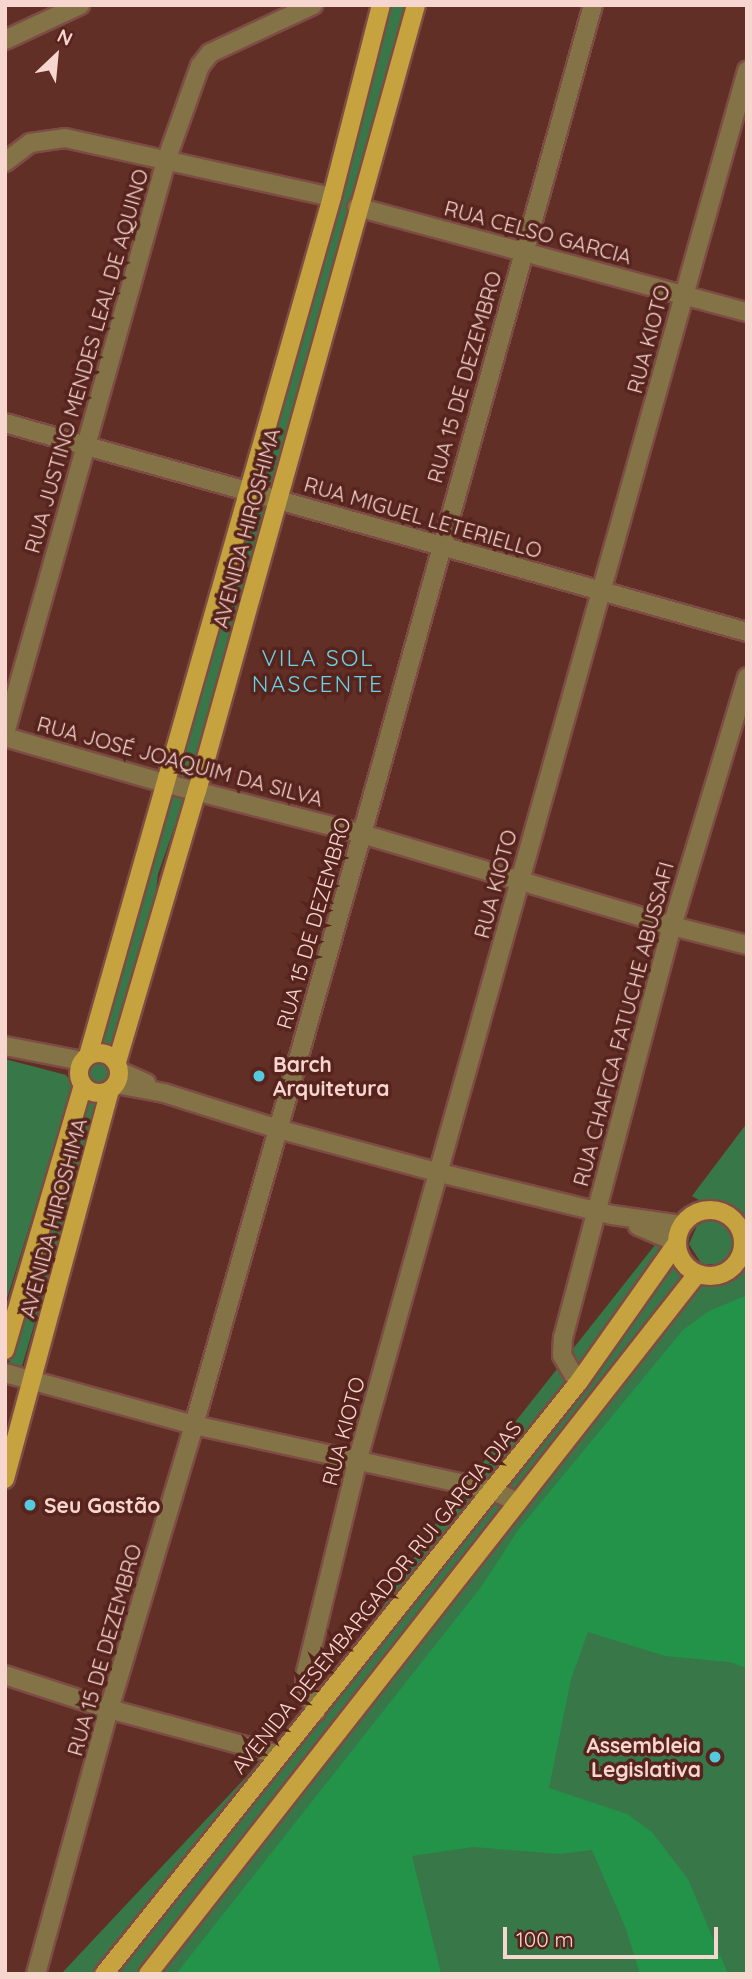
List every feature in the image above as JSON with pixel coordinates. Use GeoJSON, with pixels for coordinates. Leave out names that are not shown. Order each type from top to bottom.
{"type":"FeatureCollection","features":[{"type":"Feature","properties":{"kind":"main road","name":"AVENIDA HIROSHIMA"},"geometry":{"type":"LineString","coordinates":[[5,1350],[332,197],[381,5]]}},
{"type":"Feature","properties":{"kind":"main road","name":"AVENIDA HIROSHIMA"},"geometry":{"type":"LineString","coordinates":[[5,1479],[279,499],[357,207],[416,5]]}},
{"type":"Feature","properties":{"kind":"main road"},"geometry":{"type":"LineString","coordinates":[[107,1054],[116,1077],[99,1093],[83,1069],[107,1054]]}},
{"type":"Feature","properties":{"kind":"main road"},"geometry":{"type":"LineString","coordinates":[[725,1273],[734,1266],[743,1244],[741,1224],[714,1210],[690,1216],[678,1237],[678,1256],[696,1274],[711,1277],[747,1267]]}},
{"type":"Feature","properties":{"kind":"main road","name":"AVENIDA DESEMBARGADOR RUI GARCIA DIAS"},"geometry":{"type":"LineString","coordinates":[[104,1974],[578,1383],[678,1237]]}},
{"type":"Feature","properties":{"kind":"main road"},"geometry":{"type":"LineString","coordinates":[[148,1974],[696,1274]]}},
{"type":"Feature","properties":{"kind":"street"},"geometry":{"type":"LineString","coordinates":[[5,40],[80,5]]}},
{"type":"Feature","properties":{"kind":"street","name":"RUA JUSTINO MENDES LEAL DE AQUINO"},"geometry":{"type":"LineString","coordinates":[[5,735],[84,445],[167,158],[200,66],[210,53],[313,5]]}},
{"type":"Feature","properties":{"kind":"street","name":"RUA 15 DE DEZEMBRO"},"geometry":{"type":"LineString","coordinates":[[36,1974],[109,1709],[194,1425],[362,834],[522,251],[593,5]]}},
{"type":"Feature","properties":{"kind":"street","name":"RUA KIOTO"},"geometry":{"type":"LineString","coordinates":[[316,1712],[307,1696],[306,1672],[356,1462],[440,1173],[519,879],[747,71]]}},
{"type":"Feature","properties":{"kind":"street"},"geometry":{"type":"LineString","coordinates":[[5,162],[30,143],[65,138],[167,158],[332,197]]}},
{"type":"Feature","properties":{"kind":"street","name":"RUA CELSO GARCIA"},"geometry":{"type":"LineString","coordinates":[[357,207],[747,312]]}},
{"type":"Feature","properties":{"kind":"street","name":"RUA MIGUEL LETERIELLO"},"geometry":{"type":"LineString","coordinates":[[5,423],[747,632]]}},
{"type":"Feature","properties":{"kind":"street","name":"RUA CHAFICA FATUCHE ABUSSAFI"},"geometry":{"type":"LineString","coordinates":[[578,1383],[562,1355],[563,1338],[604,1213],[672,926],[747,677]]}},
{"type":"Feature","properties":{"kind":"street","name":"RUA JOSÉ JOAQUIM DA SILVA"},"geometry":{"type":"LineString","coordinates":[[5,735],[164,783],[362,834],[672,926],[747,945]]}},
{"type":"Feature","properties":{"kind":"street"},"geometry":{"type":"LineString","coordinates":[[5,1046],[83,1069]]}},
{"type":"Feature","properties":{"kind":"street"},"geometry":{"type":"LineString","coordinates":[[116,1077],[278,1129],[440,1173],[604,1213],[678,1237]]}},
{"type":"Feature","properties":{"kind":"street"},"geometry":{"type":"LineString","coordinates":[[5,1373],[194,1425],[491,1490],[518,1502]]}},
{"type":"Feature","properties":{"kind":"street"},"geometry":{"type":"LineString","coordinates":[[5,1675],[109,1709],[279,1755]]}},
{"type":"Feature","properties":{"kind":"green space"},"geometry":{"type":"Polygon","coordinates":[[[388,5],[407,5],[274,483],[258,479],[388,5]]]}},
{"type":"Feature","properties":{"kind":"green space"},"geometry":{"type":"Polygon","coordinates":[[[253,500],[267,503],[187,791],[158,874],[154,908],[114,1055],[93,1050],[253,500]]]}},
{"type":"Feature","properties":{"kind":"green space"},"geometry":{"type":"Polygon","coordinates":[[[98,1057],[108,1062],[113,1072],[108,1082],[98,1087],[88,1082],[83,1072],[88,1062],[98,1057]]]}},
{"type":"Feature","properties":{"kind":"green space"},"geometry":{"type":"Polygon","coordinates":[[[5,1059],[66,1075],[73,1086],[5,1305],[5,1059]]]}},
{"type":"Feature","properties":{"kind":"green space"},"geometry":{"type":"Polygon","coordinates":[[[82,1097],[100,1103],[22,1366],[9,1364],[82,1097]]]}},
{"type":"Feature","properties":{"kind":"green space"},"geometry":{"type":"Polygon","coordinates":[[[747,1123],[747,1225],[736,1222],[692,1196],[747,1123]]]}},
{"type":"Feature","properties":{"kind":"green space"},"geometry":{"type":"Polygon","coordinates":[[[705,1221],[718,1221],[747,1231],[747,1251],[735,1249],[727,1259],[717,1264],[703,1264],[725,1273],[747,1267],[747,1974],[61,1974],[246,1777],[301,1710],[316,1711],[440,1517],[655,1245],[701,1263],[689,1244],[697,1226],[705,1221]]]}},
{"type":"Feature","properties":{"kind":"green space"},"geometry":{"type":"Polygon","coordinates":[[[747,1295],[747,1668],[729,1662],[665,1656],[588,1632],[571,1679],[549,1788],[627,1814],[652,1832],[688,1879],[728,1974],[640,1974],[626,1929],[592,1850],[559,1854],[473,1847],[412,1856],[441,1974],[176,1974],[481,1587],[519,1529],[683,1330],[709,1311],[747,1295]]]}},
{"type":"Feature","properties":{"kind":"place","name":"Barch Arquitetura"},"geometry":{"type":"Point","coordinates":[259,1076]}},
{"type":"Feature","properties":{"kind":"place","name":"Seu Gastão"},"geometry":{"type":"Point","coordinates":[30,1505]}},
{"type":"Feature","properties":{"kind":"place","name":"Assembleia Legislativa"},"geometry":{"type":"Point","coordinates":[715,1757]}},
{"type":"Feature","properties":{"kind":"district","name":"VILA SOL NASCENTE"},"geometry":{"type":"Point","coordinates":[318,671]}}]}
